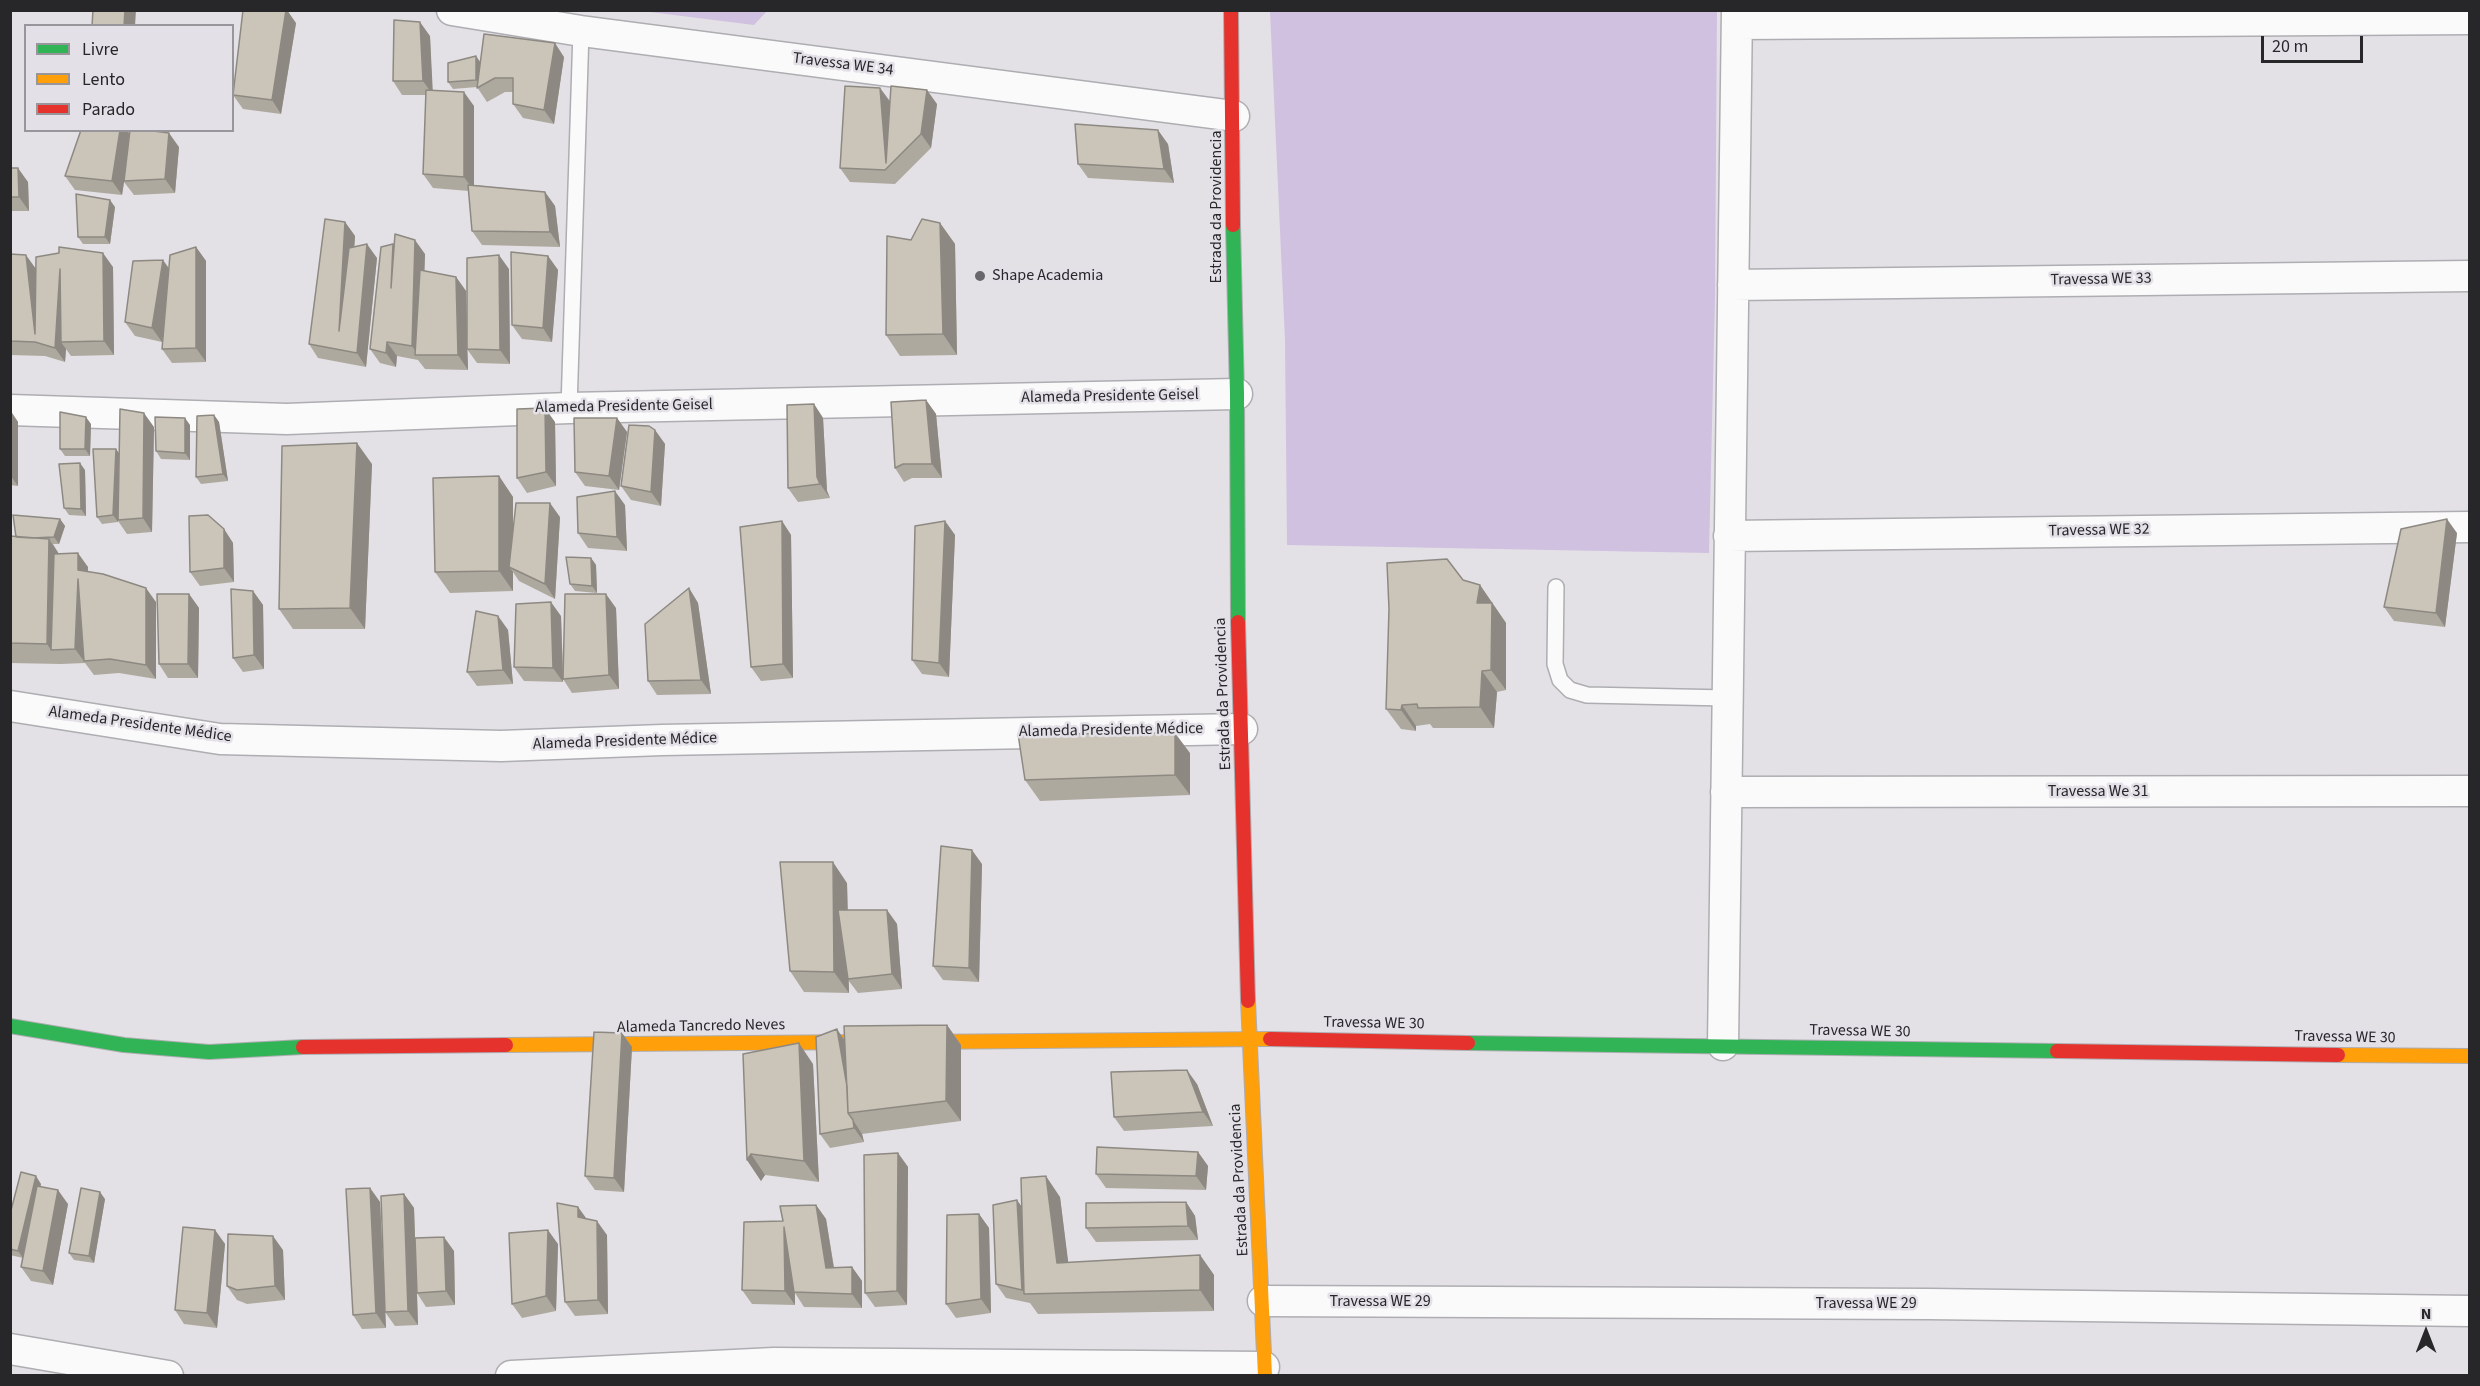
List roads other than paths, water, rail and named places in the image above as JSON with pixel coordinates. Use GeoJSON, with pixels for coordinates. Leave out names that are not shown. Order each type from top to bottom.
{"type":"FeatureCollection","features":[{"type":"Feature","properties":{"kind":"street","name":"Travessa WE 34"},"geometry":{"type":"LineString","coordinates":[[452,10],[581,31],[1234,116]]}},
{"type":"Feature","properties":{"kind":"street","name":"Estrada da Providencia"},"geometry":{"type":"LineString","coordinates":[[1231,10],[1234,116],[1238,640],[1249,1039],[1265,1371]]}},
{"type":"Feature","properties":{"kind":"street"},"geometry":{"type":"LineString","coordinates":[[1723,1045],[1737,17],[2469,19]]}},
{"type":"Feature","properties":{"kind":"street","name":"Travessa WE 33"},"geometry":{"type":"LineString","coordinates":[[1733,285],[2469,276]]}},
{"type":"Feature","properties":{"kind":"street","name":"Alameda Presidente Geisel"},"geometry":{"type":"LineString","coordinates":[[10,410],[287,419],[569,408],[1237,394]]}},
{"type":"Feature","properties":{"kind":"street","name":"Travessa WE 32"},"geometry":{"type":"LineString","coordinates":[[1729,536],[2469,527]]}},
{"type":"Feature","properties":{"kind":"street","name":"Alameda Presidente Médice"},"geometry":{"type":"LineString","coordinates":[[10,706],[220,739],[501,746],[662,740],[1242,729]]}},
{"type":"Feature","properties":{"kind":"street","name":"Travessa We 31"},"geometry":{"type":"LineString","coordinates":[[1726,792],[2469,791]]}},
{"type":"Feature","properties":{"kind":"street","name":"Alameda Tancredo Neves"},"geometry":{"type":"LineString","coordinates":[[10,1026],[124,1045],[209,1052],[306,1047],[879,1042]]}},
{"type":"Feature","properties":{"kind":"street"},"geometry":{"type":"LineString","coordinates":[[903,1042],[1249,1039]]}},
{"type":"Feature","properties":{"kind":"street","name":"Travessa WE 30"},"geometry":{"type":"LineString","coordinates":[[1249,1039],[2469,1056]]}},
{"type":"Feature","properties":{"kind":"street","name":"Travessa WE 29"},"geometry":{"type":"LineString","coordinates":[[1263,1301],[1929,1304],[2469,1311]]}},
{"type":"Feature","properties":{"kind":"street"},"geometry":{"type":"LineString","coordinates":[[10,1349],[168,1376]]}},
{"type":"Feature","properties":{"kind":"street"},"geometry":{"type":"LineString","coordinates":[[511,1376],[774,1363],[1265,1371]]}},
{"type":"Feature","properties":{"kind":"lane"},"geometry":{"type":"LineString","coordinates":[[569,408],[581,31]]}},
{"type":"Feature","properties":{"kind":"lane"},"geometry":{"type":"LineString","coordinates":[[1556,587],[1555,664],[1560,680],[1570,690],[1587,695],[1727,698]]}},
{"type":"Feature","properties":{"kind":"place","name":"Shape Academia"},"geometry":{"type":"Point","coordinates":[980,276]}}]}
